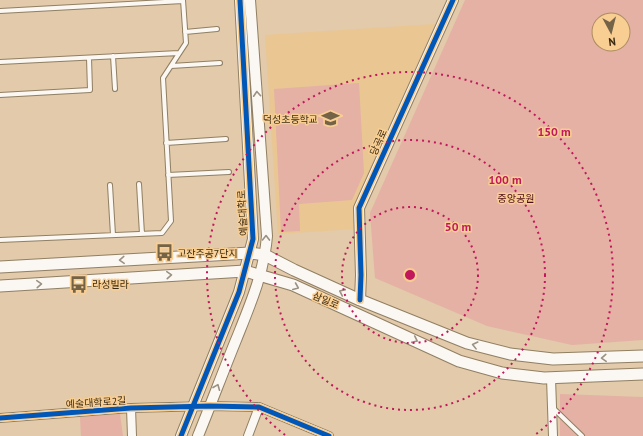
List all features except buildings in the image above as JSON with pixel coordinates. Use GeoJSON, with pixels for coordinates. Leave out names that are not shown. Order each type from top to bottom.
{"type":"FeatureCollection","features":[{"type":"Feature","properties":{"kind":"main road","name":"삼일로"},"geometry":{"type":"LineString","coordinates":[[0,267],[250,253],[265,255],[360,300],[467,343],[510,354],[553,359],[643,356]]}},
{"type":"Feature","properties":{"kind":"main road","name":"삼일로"},"geometry":{"type":"LineString","coordinates":[[0,286],[245,271],[293,285],[355,312],[459,361],[502,373],[551,378],[643,374]]}},
{"type":"Feature","properties":{"kind":"street","name":"예술대학로"},"geometry":{"type":"LineString","coordinates":[[181,436],[239,292],[253,239],[240,0]]}},
{"type":"Feature","properties":{"kind":"street"},"geometry":{"type":"LineString","coordinates":[[198,436],[261,275],[265,255],[267,236],[250,0]]}},
{"type":"Feature","properties":{"kind":"street","name":"당곡로"},"geometry":{"type":"LineString","coordinates":[[360,300],[360,208],[453,0]]}},
{"type":"Feature","properties":{"kind":"street"},"geometry":{"type":"LineString","coordinates":[[551,378],[553,436]]}},
{"type":"Feature","properties":{"kind":"street","name":"예술대학로2길"},"geometry":{"type":"LineString","coordinates":[[0,418],[131,408],[210,406],[259,407]]}},
{"type":"Feature","properties":{"kind":"street"},"geometry":{"type":"LineString","coordinates":[[248,436],[259,407],[329,436]]}},
{"type":"Feature","properties":{"kind":"street","name":"예술대학로2길"},"geometry":{"type":"LineString","coordinates":[[131,408],[132,436]]}},
{"type":"Feature","properties":{"kind":"lane"},"geometry":{"type":"LineString","coordinates":[[0,11],[183,0],[186,43],[163,78],[171,221],[162,233],[0,240]]}},
{"type":"Feature","properties":{"kind":"lane"},"geometry":{"type":"LineString","coordinates":[[185,32],[217,29]]}},
{"type":"Feature","properties":{"kind":"lane"},"geometry":{"type":"LineString","coordinates":[[0,62],[179,53]]}},
{"type":"Feature","properties":{"kind":"lane"},"geometry":{"type":"LineString","coordinates":[[113,56],[115,88]]}},
{"type":"Feature","properties":{"kind":"lane"},"geometry":{"type":"LineString","coordinates":[[0,95],[90,90],[88,58]]}},
{"type":"Feature","properties":{"kind":"lane"},"geometry":{"type":"LineString","coordinates":[[171,66],[220,63]]}},
{"type":"Feature","properties":{"kind":"lane"},"geometry":{"type":"LineString","coordinates":[[166,143],[226,139]]}},
{"type":"Feature","properties":{"kind":"lane"},"geometry":{"type":"LineString","coordinates":[[168,175],[229,172]]}},
{"type":"Feature","properties":{"kind":"lane"},"geometry":{"type":"LineString","coordinates":[[139,184],[142,234]]}},
{"type":"Feature","properties":{"kind":"lane"},"geometry":{"type":"LineString","coordinates":[[110,185],[114,235]]}},
{"type":"Feature","properties":{"kind":"lane"},"geometry":{"type":"LineString","coordinates":[[552,408],[582,436]]}},
{"type":"Feature","properties":{"kind":"shaded area","name":"덕성초등학교"},"geometry":{"type":"Polygon","coordinates":[[[435,24],[355,204],[356,229],[278,234],[265,35],[435,24]]]}},
{"type":"Feature","properties":{"kind":"green space","name":"중앙공원"},"geometry":{"type":"Polygon","coordinates":[[[465,0],[643,0],[643,340],[572,345],[487,326],[375,278],[370,213],[465,0]]]}},
{"type":"Feature","properties":{"kind":"green space"},"geometry":{"type":"Polygon","coordinates":[[[359,83],[364,173],[352,200],[299,204],[300,231],[281,232],[274,89],[359,83]]]}},
{"type":"Feature","properties":{"kind":"green space"},"geometry":{"type":"Polygon","coordinates":[[[560,394],[643,397],[643,436],[560,436],[560,394]]]}},
{"type":"Feature","properties":{"kind":"green space"},"geometry":{"type":"Polygon","coordinates":[[[120,414],[123,436],[81,436],[80,417],[120,414]]]}},
{"type":"Feature","properties":{"kind":"cycle path"},"geometry":{"type":"LineString","coordinates":[[181,436],[239,292],[253,239],[240,0]]}},
{"type":"Feature","properties":{"kind":"cycle path"},"geometry":{"type":"LineString","coordinates":[[360,300],[361,275],[359,208],[453,0]]}},
{"type":"Feature","properties":{"kind":"cycle path"},"geometry":{"type":"LineString","coordinates":[[0,418],[131,408],[210,406],[259,407],[329,436]]}},
{"type":"Feature","properties":{"kind":"place","name":"덕성초등학교"},"geometry":{"type":"Point","coordinates":[331,119]}},
{"type":"Feature","properties":{"kind":"place","name":"고잔주공7단지"},"geometry":{"type":"Point","coordinates":[164,253]}},
{"type":"Feature","properties":{"kind":"place","name":"라성빌라"},"geometry":{"type":"Point","coordinates":[79,284]}}]}
